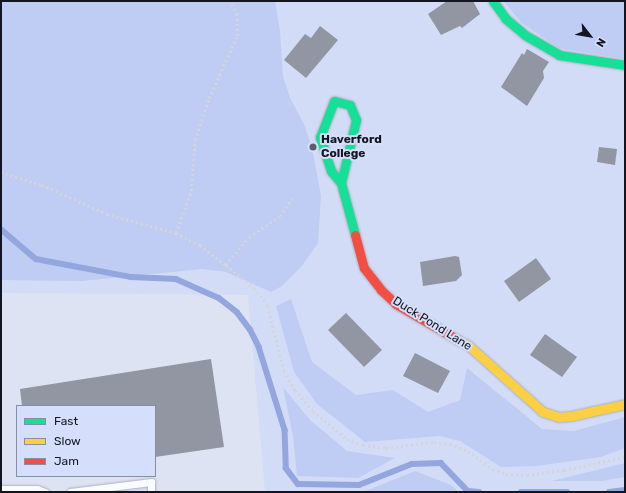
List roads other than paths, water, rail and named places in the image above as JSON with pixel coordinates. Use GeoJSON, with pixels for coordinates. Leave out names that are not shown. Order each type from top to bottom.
{"type":"FeatureCollection","features":[{"type":"Feature","properties":{"kind":"street"},"geometry":{"type":"LineString","coordinates":[[492,1],[506,19],[525,35],[559,55],[625,65]]}},
{"type":"Feature","properties":{"kind":"street","name":"Duck Pond Lane"},"geometry":{"type":"LineString","coordinates":[[341,183],[356,120],[350,105],[334,101],[320,137],[331,171],[341,183],[364,268],[381,290],[396,304],[469,346],[542,412],[559,417],[571,416],[625,404]]}},
{"type":"Feature","properties":{"kind":"lane"},"geometry":{"type":"LineString","coordinates":[[70,492],[150,482],[151,492]]}},
{"type":"Feature","properties":{"kind":"lane"},"geometry":{"type":"LineString","coordinates":[[1,489],[37,489],[45,492]]}},
{"type":"Feature","properties":{"kind":"waterway"},"geometry":{"type":"LineString","coordinates":[[1,229],[36,259],[131,277],[176,279],[219,298],[237,312],[250,329],[259,347],[285,430],[286,468],[298,484],[359,485],[412,464],[441,463],[468,491],[479,492]]}},
{"type":"Feature","properties":{"kind":"waterway"},"geometry":{"type":"LineString","coordinates":[[609,492],[625,490]]}},
{"type":"Feature","properties":{"kind":"waterway"},"geometry":{"type":"LineString","coordinates":[[521,492],[567,492]]}},
{"type":"Feature","properties":{"kind":"place","name":"Haverford College"},"geometry":{"type":"Point","coordinates":[313,147]}}]}
